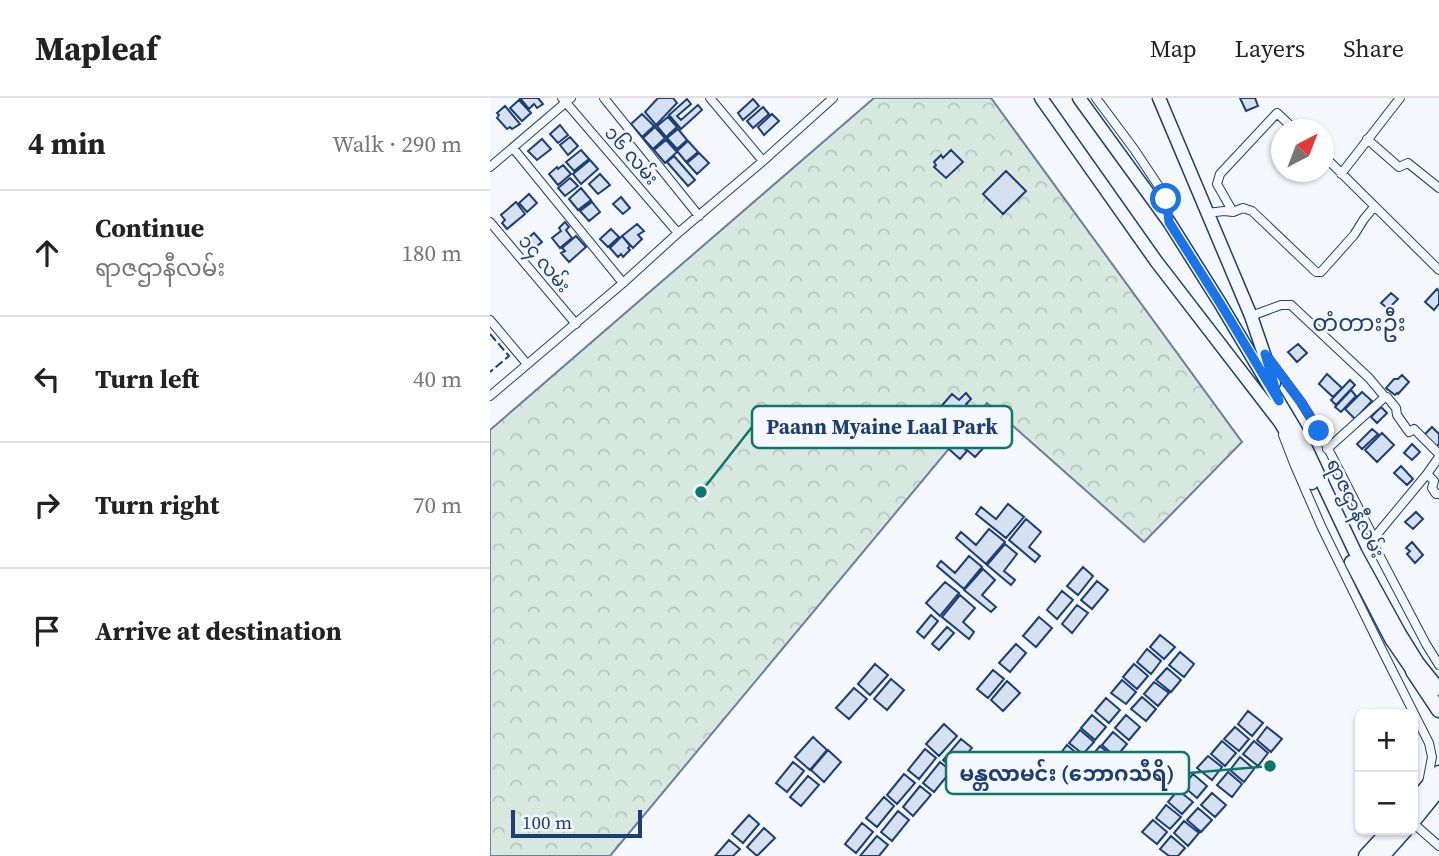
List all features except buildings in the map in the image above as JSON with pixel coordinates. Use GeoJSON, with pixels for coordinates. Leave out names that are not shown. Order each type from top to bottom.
{"type":"FeatureCollection","features":[{"type":"Feature","properties":{"kind":"highway"},"geometry":{"type":"LineString","coordinates":[[1413,671],[1439,702]]}},
{"type":"Feature","properties":{"kind":"highway"},"geometry":{"type":"LineString","coordinates":[[1413,671],[1439,710]]}},
{"type":"Feature","properties":{"kind":"highway"},"geometry":{"type":"LineString","coordinates":[[1418,799],[1436,783]]}},
{"type":"Feature","properties":{"kind":"highway"},"geometry":{"type":"LineString","coordinates":[[1418,814],[1436,783]]}},
{"type":"Feature","properties":{"kind":"highway"},"geometry":{"type":"LineString","coordinates":[[1366,856],[1385,835]]}},
{"type":"Feature","properties":{"kind":"highway"},"geometry":{"type":"LineString","coordinates":[[1382,856],[1401,835]]}},
{"type":"Feature","properties":{"kind":"main road","name":"ရာဇဌာနီလမ်း"},"geometry":{"type":"LineString","coordinates":[[1041,98],[1156,261],[1280,422],[1391,639],[1413,671]]}},
{"type":"Feature","properties":{"kind":"main road","name":"ရာဇဌာနီလမ်း"},"geometry":{"type":"LineString","coordinates":[[1079,98],[1169,222],[1220,303],[1304,444],[1356,554],[1399,634],[1439,689]]}},
{"type":"Feature","properties":{"kind":"main road"},"geometry":{"type":"LineString","coordinates":[[1159,98],[1265,354],[1279,401],[1280,422]]}},
{"type":"Feature","properties":{"kind":"street"},"geometry":{"type":"LineString","coordinates":[[604,98],[699,216]]}},
{"type":"Feature","properties":{"kind":"street"},"geometry":{"type":"LineString","coordinates":[[710,98],[763,161]]}},
{"type":"Feature","properties":{"kind":"street"},"geometry":{"type":"LineString","coordinates":[[490,396],[763,161],[822,101],[833,98]]}},
{"type":"Feature","properties":{"kind":"street"},"geometry":{"type":"LineString","coordinates":[[1096,98],[1162,191],[1166,199],[1169,222]]}},
{"type":"Feature","properties":{"kind":"street"},"geometry":{"type":"LineString","coordinates":[[1341,174],[1400,98]]}},
{"type":"Feature","properties":{"kind":"street"},"geometry":{"type":"LineString","coordinates":[[490,167],[566,99]]}},
{"type":"Feature","properties":{"kind":"street","name":"၁၆ လမ်း"},"geometry":{"type":"LineString","coordinates":[[566,99],[678,233]]}},
{"type":"Feature","properties":{"kind":"street"},"geometry":{"type":"LineString","coordinates":[[1234,212],[1217,184],[1220,174],[1276,113],[1283,119]]}},
{"type":"Feature","properties":{"kind":"street"},"geometry":{"type":"LineString","coordinates":[[1367,139],[1399,167],[1408,163],[1439,188]]}},
{"type":"Feature","properties":{"kind":"street"},"geometry":{"type":"LineString","coordinates":[[513,148],[624,283]]}},
{"type":"Feature","properties":{"kind":"street"},"geometry":{"type":"LineString","coordinates":[[1334,167],[1439,270]]}},
{"type":"Feature","properties":{"kind":"street"},"geometry":{"type":"LineString","coordinates":[[1207,213],[1234,212],[1243,208],[1252,211],[1306,265],[1316,272],[1321,272],[1354,235],[1374,207]]}},
{"type":"Feature","properties":{"kind":"street","name":"၁၄ လမ်း"},"geometry":{"type":"LineString","coordinates":[[490,222],[576,324]]}},
{"type":"Feature","properties":{"kind":"street"},"geometry":{"type":"LineString","coordinates":[[1251,317],[1281,305],[1291,305],[1387,397],[1409,432],[1414,429],[1439,455],[1427,474],[1374,538]]}},
{"type":"Feature","properties":{"kind":"street"},"geometry":{"type":"LineString","coordinates":[[490,320],[527,365]]}},
{"type":"Feature","properties":{"kind":"street"},"geometry":{"type":"LineString","coordinates":[[1265,354],[1319,431],[1374,538],[1375,547],[1439,664]]}},
{"type":"Feature","properties":{"kind":"street"},"geometry":{"type":"LineString","coordinates":[[1327,449],[1385,397]]}},
{"type":"Feature","properties":{"kind":"street"},"geometry":{"type":"LineString","coordinates":[[1280,422],[1285,441],[1322,528],[1429,743],[1432,757],[1430,772],[1436,783]]}},
{"type":"Feature","properties":{"kind":"street"},"geometry":{"type":"LineString","coordinates":[[1427,474],[1434,481],[1432,488],[1439,494]]}},
{"type":"Feature","properties":{"kind":"street"},"geometry":{"type":"LineString","coordinates":[[1324,487],[1341,478]]}},
{"type":"Feature","properties":{"kind":"street"},"geometry":{"type":"LineString","coordinates":[[1399,634],[1415,624]]}},
{"type":"Feature","properties":{"kind":"street"},"geometry":{"type":"LineString","coordinates":[[1418,827],[1439,846]]}},
{"type":"Feature","properties":{"kind":"green space"},"geometry":{"type":"Polygon","coordinates":[[[874,98],[991,98],[1242,442],[1144,542],[987,403],[610,856],[490,856],[490,430],[874,98]]]}},
{"type":"Feature","properties":{"kind":"fence"},"geometry":{"type":"LineString","coordinates":[[490,334],[509,356],[490,372]]}},
{"type":"Feature","properties":{"kind":"place","name":"Paann Myaine Laal Park"},"geometry":{"type":"Point","coordinates":[701,492]}},
{"type":"Feature","properties":{"kind":"place","name":"မန္တလာမင်း (ဘောဂသီရိ)"},"geometry":{"type":"Point","coordinates":[1270,766]}},
{"type":"Feature","properties":{"kind":"district","name":"တံတားဦး"},"geometry":{"type":"Point","coordinates":[1359,323]}},
{"type":"Feature","properties":{"kind":"route"},"geometry":{"type":"LineString","coordinates":[[1166,199],[1169,222],[1279,401],[1265,354],[1319,431]]}}]}
